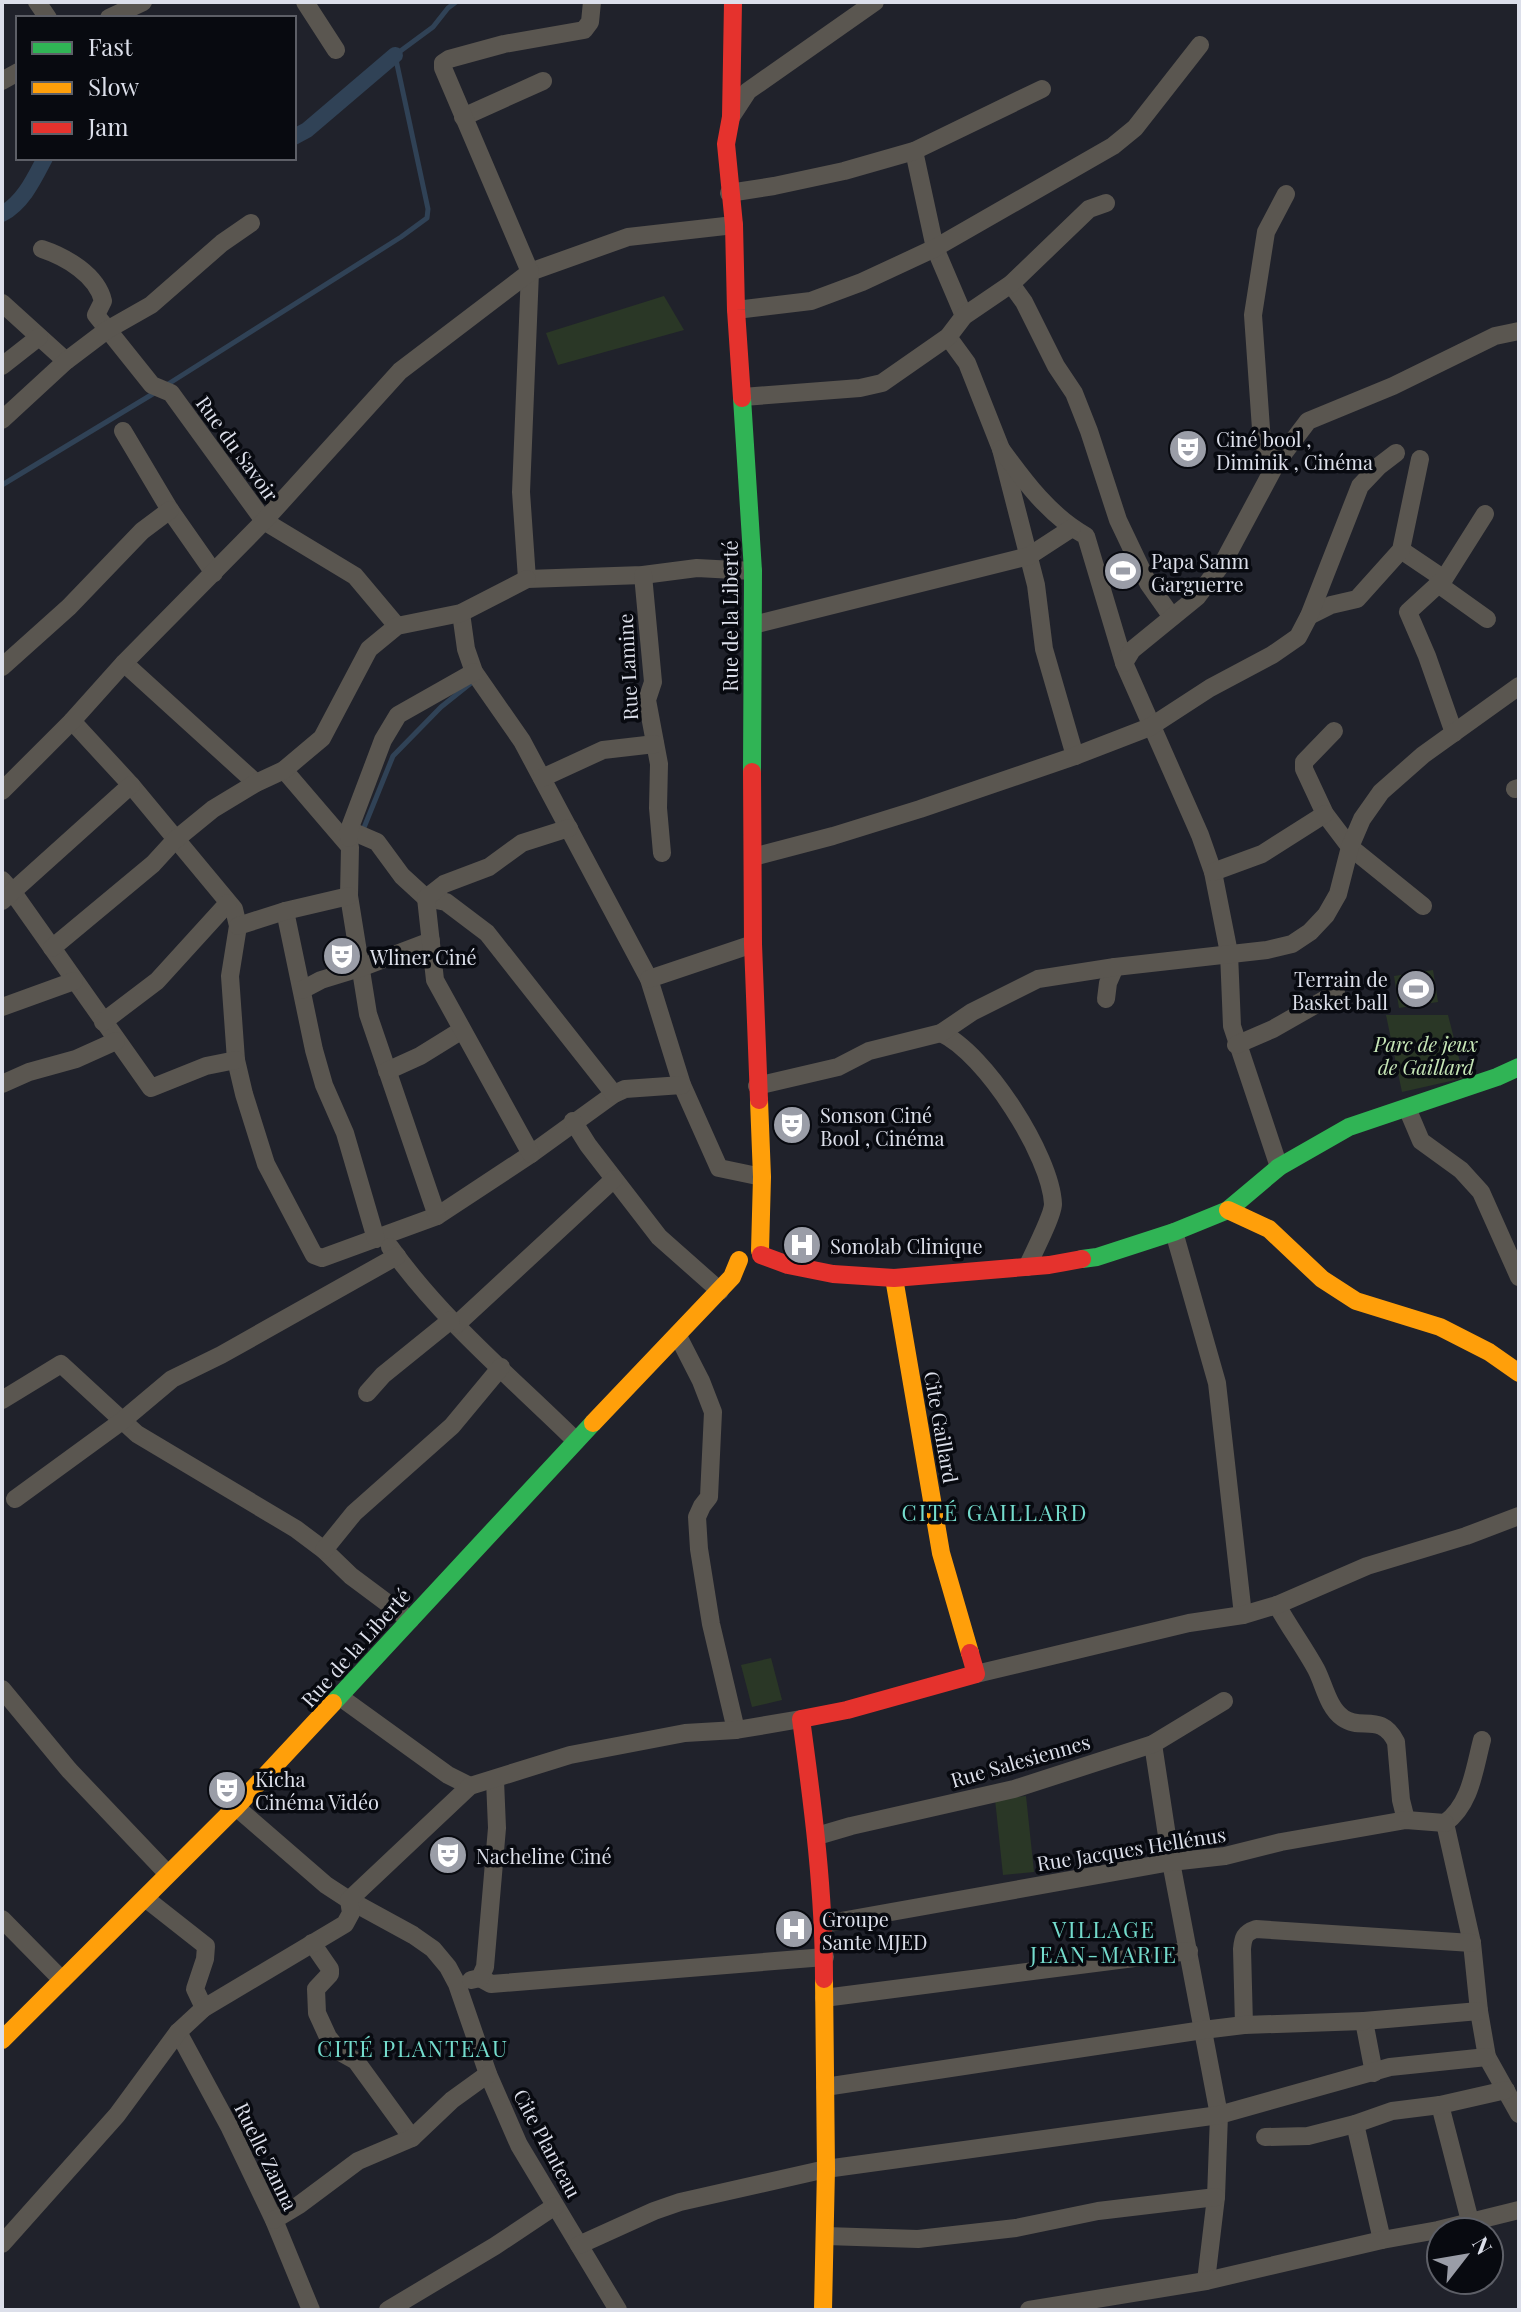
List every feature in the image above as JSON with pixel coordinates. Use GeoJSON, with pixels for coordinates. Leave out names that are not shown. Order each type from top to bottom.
{"type":"FeatureCollection","features":[{"type":"Feature","properties":{"kind":"street"},"geometry":{"type":"LineString","coordinates":[[113,16],[143,2]]}},
{"type":"Feature","properties":{"kind":"street"},"geometry":{"type":"LineString","coordinates":[[305,2],[336,50]]}},
{"type":"Feature","properties":{"kind":"street"},"geometry":{"type":"LineString","coordinates":[[527,579],[521,492],[530,272],[443,68],[445,61],[504,44],[578,33],[590,22],[592,2]]}},
{"type":"Feature","properties":{"kind":"street","name":"Rue de la Liberté"},"geometry":{"type":"LineString","coordinates":[[2,2040],[236,1807],[576,1441],[750,1264],[759,1230],[762,1177],[753,944],[753,571],[736,310],[734,225],[726,144],[731,117],[733,2]]}},
{"type":"Feature","properties":{"kind":"street"},"geometry":{"type":"LineString","coordinates":[[731,117],[748,91],[875,2]]}},
{"type":"Feature","properties":{"kind":"street"},"geometry":{"type":"LineString","coordinates":[[736,310],[811,301],[862,282],[935,248],[1113,146],[1135,128],[1200,45]]}},
{"type":"Feature","properties":{"kind":"street"},"geometry":{"type":"LineString","coordinates":[[463,117],[543,81]]}},
{"type":"Feature","properties":{"kind":"street"},"geometry":{"type":"LineString","coordinates":[[729,193],[844,171],[914,151],[1042,89]]}},
{"type":"Feature","properties":{"kind":"street"},"geometry":{"type":"LineString","coordinates":[[914,151],[935,248],[964,316]]}},
{"type":"Feature","properties":{"kind":"street"},"geometry":{"type":"LineString","coordinates":[[1277,462],[1262,443],[1253,315],[1266,232],[1286,194]]}},
{"type":"Feature","properties":{"kind":"street"},"geometry":{"type":"LineString","coordinates":[[743,397],[860,388],[882,383],[948,337],[964,316],[1011,284],[1089,209],[1106,203]]}},
{"type":"Feature","properties":{"kind":"street"},"geometry":{"type":"LineString","coordinates":[[2,420],[66,361],[107,330],[151,305],[222,243],[251,223]]}},
{"type":"Feature","properties":{"kind":"street"},"geometry":{"type":"LineString","coordinates":[[2,791],[264,521],[400,371],[530,272],[628,237],[734,225]]}},
{"type":"Feature","properties":{"kind":"street"},"geometry":{"type":"LineString","coordinates":[[42,249],[61,255],[100,289],[103,301],[96,315],[107,330]]}},
{"type":"Feature","properties":{"kind":"street"},"geometry":{"type":"LineString","coordinates":[[1011,284],[1074,393],[1118,520],[1148,583],[1172,617]]}},
{"type":"Feature","properties":{"kind":"street"},"geometry":{"type":"LineString","coordinates":[[2,303],[66,361]]}},
{"type":"Feature","properties":{"kind":"street","name":"Rue du Savoir"},"geometry":{"type":"LineString","coordinates":[[107,330],[159,389],[171,393],[264,521],[355,576],[397,626]]}},
{"type":"Feature","properties":{"kind":"street"},"geometry":{"type":"LineString","coordinates":[[1124,663],[1132,650],[1197,597],[1224,561],[1277,462],[1308,421],[1393,386],[1495,336],[1519,331]]}},
{"type":"Feature","properties":{"kind":"street"},"geometry":{"type":"LineString","coordinates":[[2,366],[39,337]]}},
{"type":"Feature","properties":{"kind":"street"},"geometry":{"type":"LineString","coordinates":[[948,337],[967,363],[1001,449],[1036,585],[1044,649],[1075,756]]}},
{"type":"Feature","properties":{"kind":"street"},"geometry":{"type":"LineString","coordinates":[[123,431],[170,510],[214,573]]}},
{"type":"Feature","properties":{"kind":"street"},"geometry":{"type":"LineString","coordinates":[[1001,449],[1030,489],[1072,528],[1086,536],[1124,663],[1200,835],[1213,872],[1229,953],[1232,1026],[1236,1045],[1279,1167]]}},
{"type":"Feature","properties":{"kind":"street"},"geometry":{"type":"LineString","coordinates":[[753,857],[906,813],[1075,756],[1150,727],[1210,688],[1272,655],[1298,637],[1309,616],[1360,486],[1396,453]]}},
{"type":"Feature","properties":{"kind":"street"},"geometry":{"type":"LineString","coordinates":[[1309,616],[1331,605],[1357,599],[1401,550],[1420,459]]}},
{"type":"Feature","properties":{"kind":"street"},"geometry":{"type":"LineString","coordinates":[[2,667],[69,607],[142,531],[170,510]]}},
{"type":"Feature","properties":{"kind":"street"},"geometry":{"type":"LineString","coordinates":[[1454,733],[1408,612],[1441,581],[1485,514]]}},
{"type":"Feature","properties":{"kind":"street"},"geometry":{"type":"LineString","coordinates":[[753,625],[1029,556],[1072,528]]}},
{"type":"Feature","properties":{"kind":"street"},"geometry":{"type":"LineString","coordinates":[[1401,550],[1487,619]]}},
{"type":"Feature","properties":{"kind":"street"},"geometry":{"type":"LineString","coordinates":[[52,948],[153,864],[175,840],[213,809],[284,770],[322,738],[369,649],[397,626],[461,613],[527,579],[643,575],[697,568],[753,571]]}},
{"type":"Feature","properties":{"kind":"street","name":"Rue Lamine"},"geometry":{"type":"LineString","coordinates":[[643,575],[653,682],[647,700],[659,764],[658,808],[662,853]]}},
{"type":"Feature","properties":{"kind":"street"},"geometry":{"type":"LineString","coordinates":[[461,613],[466,649],[478,678],[522,741],[649,979],[682,1085],[719,1168],[762,1177]]}},
{"type":"Feature","properties":{"kind":"street"},"geometry":{"type":"LineString","coordinates":[[124,663],[256,783]]}},
{"type":"Feature","properties":{"kind":"street"},"geometry":{"type":"LineString","coordinates":[[437,1216],[368,1014],[349,896],[349,838],[383,740],[398,715],[478,678]]}},
{"type":"Feature","properties":{"kind":"street"},"geometry":{"type":"LineString","coordinates":[[757,1086],[838,1067],[869,1051],[941,1033],[972,1012],[1038,979],[1267,950],[1292,944],[1310,932],[1326,915],[1338,894],[1350,847],[1362,819],[1381,792],[1423,755],[1517,690]]}},
{"type":"Feature","properties":{"kind":"street"},"geometry":{"type":"LineString","coordinates":[[72,721],[131,785],[234,909],[238,926],[230,976],[236,1060],[266,1164],[314,1255],[322,1258],[437,1216],[614,1094],[625,1089],[682,1085]]}},
{"type":"Feature","properties":{"kind":"street"},"geometry":{"type":"LineString","coordinates":[[1334,731],[1304,762],[1304,769],[1325,814],[1350,847],[1423,906]]}},
{"type":"Feature","properties":{"kind":"street"},"geometry":{"type":"LineString","coordinates":[[542,778],[603,750],[655,744]]}},
{"type":"Feature","properties":{"kind":"street"},"geometry":{"type":"LineString","coordinates":[[284,770],[349,838],[377,842],[402,876],[426,898],[446,902],[487,933],[614,1094]]}},
{"type":"Feature","properties":{"kind":"street"},"geometry":{"type":"LineString","coordinates":[[131,785],[5,891],[52,948],[151,1088],[206,1066],[236,1060]]}},
{"type":"Feature","properties":{"kind":"street"},"geometry":{"type":"LineString","coordinates":[[1213,872],[1262,854],[1325,814]]}},
{"type":"Feature","properties":{"kind":"street"},"geometry":{"type":"LineString","coordinates":[[426,898],[444,884],[489,867],[522,843],[569,828]]}},
{"type":"Feature","properties":{"kind":"street"},"geometry":{"type":"LineString","coordinates":[[238,926],[349,896]]}},
{"type":"Feature","properties":{"kind":"street"},"geometry":{"type":"LineString","coordinates":[[426,898],[435,980],[531,1154]]}},
{"type":"Feature","properties":{"kind":"street"},"geometry":{"type":"LineString","coordinates":[[103,1022],[157,981],[228,903]]}},
{"type":"Feature","properties":{"kind":"street"},"geometry":{"type":"LineString","coordinates":[[285,911],[298,980],[324,1085],[345,1133],[380,1237],[454,1322],[576,1441]]}},
{"type":"Feature","properties":{"kind":"street"},"geometry":{"type":"LineString","coordinates":[[302,990],[321,980],[431,941]]}},
{"type":"Feature","properties":{"kind":"street"},"geometry":{"type":"LineString","coordinates":[[649,979],[753,944]]}},
{"type":"Feature","properties":{"kind":"street"},"geometry":{"type":"LineString","coordinates":[[1106,999],[1108,983],[1115,967]]}},
{"type":"Feature","properties":{"kind":"street"},"geometry":{"type":"LineString","coordinates":[[2,1007],[74,981]]}},
{"type":"Feature","properties":{"kind":"street"},"geometry":{"type":"LineString","coordinates":[[1236,1045],[1273,1029],[1336,993]]}},
{"type":"Feature","properties":{"kind":"street"},"geometry":{"type":"LineString","coordinates":[[387,1071],[420,1056],[462,1030]]}},
{"type":"Feature","properties":{"kind":"street"},"geometry":{"type":"LineString","coordinates":[[941,1033],[954,1039],[983,1069],[1015,1111],[1044,1167],[1053,1207],[1027,1267]]}},
{"type":"Feature","properties":{"kind":"street"},"geometry":{"type":"LineString","coordinates":[[2,1084],[29,1072],[76,1059],[116,1041]]}},
{"type":"Feature","properties":{"kind":"street"},"geometry":{"type":"LineString","coordinates":[[573,1121],[659,1237],[750,1264],[894,1278],[1027,1267],[1097,1257],[1174,1232],[1228,1210],[1279,1167],[1349,1127],[1519,1067]]}},
{"type":"Feature","properties":{"kind":"street"},"geometry":{"type":"LineString","coordinates":[[1407,1108],[1421,1141],[1461,1170],[1481,1192],[1513,1242],[1519,1277]]}},
{"type":"Feature","properties":{"kind":"street"},"geometry":{"type":"LineString","coordinates":[[367,1393],[383,1375],[454,1322],[614,1179]]}},
{"type":"Feature","properties":{"kind":"street"},"geometry":{"type":"LineString","coordinates":[[1228,1210],[1269,1229],[1322,1279],[1356,1301],[1440,1327],[1489,1352],[1519,1373]]}},
{"type":"Feature","properties":{"kind":"street"},"geometry":{"type":"LineString","coordinates":[[1174,1232],[1217,1383],[1243,1615]]}},
{"type":"Feature","properties":{"kind":"street"},"geometry":{"type":"LineString","coordinates":[[15,1499],[122,1421],[172,1379],[221,1355],[397,1256]]}},
{"type":"Feature","properties":{"kind":"street","name":"Cite Gaillard"},"geometry":{"type":"LineString","coordinates":[[894,1278],[941,1553],[976,1674]]}},
{"type":"Feature","properties":{"kind":"street"},"geometry":{"type":"LineString","coordinates":[[678,1336],[713,1412],[709,1497],[697,1517],[699,1549],[711,1624],[736,1730]]}},
{"type":"Feature","properties":{"kind":"street"},"geometry":{"type":"LineString","coordinates":[[2,1400],[61,1364],[137,1434],[296,1529],[351,1576],[410,1620]]}},
{"type":"Feature","properties":{"kind":"street"},"geometry":{"type":"LineString","coordinates":[[324,1550],[354,1513],[452,1426],[501,1367]]}},
{"type":"Feature","properties":{"kind":"street"},"geometry":{"type":"LineString","coordinates":[[2,2244],[117,2115],[178,2032],[204,2008],[345,1924],[351,1913],[349,1900],[470,1786],[570,1755],[685,1733],[736,1730],[847,1710],[976,1674],[1189,1623],[1243,1615],[1277,1605],[1367,1566],[1466,1536],[1519,1516]]}},
{"type":"Feature","properties":{"kind":"street"},"geometry":{"type":"LineString","coordinates":[[1277,1605],[1338,1714],[1347,1721],[1384,1727],[1392,1734],[1396,1742],[1401,1800],[1406,1820]]}},
{"type":"Feature","properties":{"kind":"street"},"geometry":{"type":"LineString","coordinates":[[2,1689],[69,1770],[167,1873]]}},
{"type":"Feature","properties":{"kind":"street"},"geometry":{"type":"LineString","coordinates":[[340,1697],[448,1775],[470,1786]]}},
{"type":"Feature","properties":{"kind":"street","name":"Rue Salesiennes"},"geometry":{"type":"LineString","coordinates":[[817,1836],[1014,1789],[1153,1744],[1224,1701]]}},
{"type":"Feature","properties":{"kind":"street"},"geometry":{"type":"LineString","coordinates":[[801,1719],[817,1836],[824,1924],[826,2236],[823,2310]]}},
{"type":"Feature","properties":{"kind":"street"},"geometry":{"type":"LineString","coordinates":[[1482,1740],[1464,1802],[1457,1814],[1445,1823],[1472,1943],[1487,2057],[1519,2114]]}},
{"type":"Feature","properties":{"kind":"street"},"geometry":{"type":"LineString","coordinates":[[1153,1744],[1171,1862],[1219,2115],[1216,2197],[1206,2281]]}},
{"type":"Feature","properties":{"kind":"street"},"geometry":{"type":"LineString","coordinates":[[480,1978],[485,1967],[497,1828],[495,1780]]}},
{"type":"Feature","properties":{"kind":"street","name":"Cite Planteau"},"geometry":{"type":"LineString","coordinates":[[236,1807],[310,1872],[349,1900],[413,1935],[433,1949],[448,1967],[457,1984],[488,2074],[519,2145],[618,2310]]}},
{"type":"Feature","properties":{"kind":"street","name":"Rue Jacques Hellénus"},"geometry":{"type":"LineString","coordinates":[[824,1924],[1171,1862],[1225,1856],[1281,1842],[1406,1820],[1445,1823]]}},
{"type":"Feature","properties":{"kind":"street"},"geometry":{"type":"LineString","coordinates":[[145,1898],[206,1946],[195,1989],[204,2008]]}},
{"type":"Feature","properties":{"kind":"street"},"geometry":{"type":"LineString","coordinates":[[2,1919],[62,1980]]}},
{"type":"Feature","properties":{"kind":"street"},"geometry":{"type":"LineString","coordinates":[[1244,2025],[1243,1938],[1256,1929],[1472,1943]]}},
{"type":"Feature","properties":{"kind":"street"},"geometry":{"type":"LineString","coordinates":[[312,1943],[330,1969],[330,1974],[316,1989],[317,2013],[328,2037],[340,2052],[356,2061],[412,2138]]}},
{"type":"Feature","properties":{"kind":"street"},"geometry":{"type":"LineString","coordinates":[[824,1998],[1189,1951]]}},
{"type":"Feature","properties":{"kind":"street"},"geometry":{"type":"LineString","coordinates":[[457,1984],[480,1978],[491,1984],[825,1957]]}},
{"type":"Feature","properties":{"kind":"street"},"geometry":{"type":"LineString","coordinates":[[825,2087],[1244,2025],[1364,2021],[1479,2011]]}},
{"type":"Feature","properties":{"kind":"street"},"geometry":{"type":"LineString","coordinates":[[1364,2021],[1374,2073]]}},
{"type":"Feature","properties":{"kind":"street","name":"Ruelle Zanna"},"geometry":{"type":"LineString","coordinates":[[178,2032],[230,2128],[274,2220],[309,2307]]}},
{"type":"Feature","properties":{"kind":"street"},"geometry":{"type":"LineString","coordinates":[[579,2245],[680,2202],[826,2169],[1219,2115],[1390,2067],[1487,2057]]}},
{"type":"Feature","properties":{"kind":"street"},"geometry":{"type":"LineString","coordinates":[[274,2220],[358,2161],[412,2138],[452,2100],[488,2074]]}},
{"type":"Feature","properties":{"kind":"street"},"geometry":{"type":"LineString","coordinates":[[1265,2137],[1308,2136],[1392,2111],[1440,2105],[1506,2090]]}},
{"type":"Feature","properties":{"kind":"street"},"geometry":{"type":"LineString","coordinates":[[1440,2105],[1469,2216]]}},
{"type":"Feature","properties":{"kind":"street"},"geometry":{"type":"LineString","coordinates":[[1355,2124],[1382,2240]]}},
{"type":"Feature","properties":{"kind":"street"},"geometry":{"type":"LineString","coordinates":[[826,2236],[918,2239],[1016,2228],[1098,2211],[1216,2197]]}},
{"type":"Feature","properties":{"kind":"street"},"geometry":{"type":"LineString","coordinates":[[388,2310],[555,2206]]}},
{"type":"Feature","properties":{"kind":"street"},"geometry":{"type":"LineString","coordinates":[[1492,2216],[1519,2210]]}},
{"type":"Feature","properties":{"kind":"street"},"geometry":{"type":"LineString","coordinates":[[1029,2310],[1115,2303],[1425,2232]]}},
{"type":"Feature","properties":{"kind":"green space"},"geometry":{"type":"Polygon","coordinates":[[[664,296],[684,330],[558,365],[546,333],[664,296]]]}},
{"type":"Feature","properties":{"kind":"green space","name":"Terrain de Basket ball"},"geometry":{"type":"Polygon","coordinates":[[[1433,970],[1438,1002],[1399,1008],[1394,976],[1433,970]]]}},
{"type":"Feature","properties":{"kind":"green space","name":"Parc de jeux de Gaillard"},"geometry":{"type":"Polygon","coordinates":[[[1386,1015],[1448,1015],[1464,1078],[1402,1092],[1386,1015]]]}},
{"type":"Feature","properties":{"kind":"green space"},"geometry":{"type":"Polygon","coordinates":[[[771,1658],[782,1700],[752,1707],[741,1665],[771,1658]]]}},
{"type":"Feature","properties":{"kind":"green space"},"geometry":{"type":"Polygon","coordinates":[[[1026,1796],[1034,1872],[1003,1875],[995,1799],[1026,1796]]]}},
{"type":"Feature","properties":{"kind":"waterway"},"geometry":{"type":"LineString","coordinates":[[165,386],[427,218],[428,209],[395,55],[433,27],[456,2]]}},
{"type":"Feature","properties":{"kind":"waterway"},"geometry":{"type":"LineString","coordinates":[[296,136],[395,55]]}},
{"type":"Feature","properties":{"kind":"waterway"},"geometry":{"type":"LineString","coordinates":[[2,214],[22,197],[44,160]]}},
{"type":"Feature","properties":{"kind":"waterway"},"geometry":{"type":"LineString","coordinates":[[2,485],[156,392]]}},
{"type":"Feature","properties":{"kind":"waterway"},"geometry":{"type":"LineString","coordinates":[[363,830],[393,756],[441,707],[471,683]]}},
{"type":"Feature","properties":{"kind":"traffic: fast"},"geometry":{"type":"LineString","coordinates":[[742,398],[753,571],[752,772]]}},
{"type":"Feature","properties":{"kind":"traffic: fast"},"geometry":{"type":"LineString","coordinates":[[1082,1259],[1174,1232],[1228,1210],[1279,1167],[1349,1127],[1519,1067]]}},
{"type":"Feature","properties":{"kind":"traffic: fast"},"geometry":{"type":"LineString","coordinates":[[333,1703],[593,1423]]}},
{"type":"Feature","properties":{"kind":"traffic: slow"},"geometry":{"type":"LineString","coordinates":[[759,1100],[762,1177],[760,1251]]}},
{"type":"Feature","properties":{"kind":"traffic: slow"},"geometry":{"type":"LineString","coordinates":[[1228,1210],[1269,1229],[1322,1279],[1356,1301],[1440,1327],[1489,1352],[1519,1373]]}},
{"type":"Feature","properties":{"kind":"traffic: slow"},"geometry":{"type":"LineString","coordinates":[[593,1423],[732,1277],[739,1260]]}},
{"type":"Feature","properties":{"kind":"traffic: slow"},"geometry":{"type":"LineString","coordinates":[[894,1278],[941,1553],[970,1653]]}},
{"type":"Feature","properties":{"kind":"traffic: slow"},"geometry":{"type":"LineString","coordinates":[[2,2040],[236,1807],[333,1703]]}},
{"type":"Feature","properties":{"kind":"traffic: slow"},"geometry":{"type":"LineString","coordinates":[[823,2310],[826,2169],[824,1979]]}},
{"type":"Feature","properties":{"kind":"traffic: jam"},"geometry":{"type":"LineString","coordinates":[[733,2],[731,117],[726,144],[734,225],[742,398]]}},
{"type":"Feature","properties":{"kind":"traffic: jam"},"geometry":{"type":"LineString","coordinates":[[752,772],[753,944],[759,1100]]}},
{"type":"Feature","properties":{"kind":"traffic: jam"},"geometry":{"type":"LineString","coordinates":[[761,1255],[788,1265],[833,1274],[894,1278],[1049,1265],[1082,1259]]}},
{"type":"Feature","properties":{"kind":"traffic: jam"},"geometry":{"type":"LineString","coordinates":[[824,1979],[820,1881],[801,1719],[847,1710],[976,1674],[970,1653]]}},
{"type":"Feature","properties":{"kind":"place","name":"Ciné bool , Diminik , Cinéma"},"geometry":{"type":"Point","coordinates":[1188,449]}},
{"type":"Feature","properties":{"kind":"place","name":"Papa Sanm Garguerre"},"geometry":{"type":"Point","coordinates":[1123,571]}},
{"type":"Feature","properties":{"kind":"place","name":"Wliner Ciné"},"geometry":{"type":"Point","coordinates":[342,956]}},
{"type":"Feature","properties":{"kind":"place","name":"Terrain de Basket ball"},"geometry":{"type":"Point","coordinates":[1416,989]}},
{"type":"Feature","properties":{"kind":"place","name":"Sonson Ciné Bool , Cinéma"},"geometry":{"type":"Point","coordinates":[792,1125]}},
{"type":"Feature","properties":{"kind":"place","name":"Sonolab Clinique"},"geometry":{"type":"Point","coordinates":[802,1245]}},
{"type":"Feature","properties":{"kind":"place","name":"Kicha Cinéma Vidéo"},"geometry":{"type":"Point","coordinates":[227,1790]}},
{"type":"Feature","properties":{"kind":"place","name":"Nacheline Ciné"},"geometry":{"type":"Point","coordinates":[448,1855]}},
{"type":"Feature","properties":{"kind":"place","name":"Groupe Sante MJED"},"geometry":{"type":"Point","coordinates":[794,1929]}},
{"type":"Feature","properties":{"kind":"district","name":"CITÉ GAILLARD"},"geometry":{"type":"Point","coordinates":[995,1512]}},
{"type":"Feature","properties":{"kind":"district","name":"VILLAGE JEAN-MARIE"},"geometry":{"type":"Point","coordinates":[1104,1942]}},
{"type":"Feature","properties":{"kind":"district","name":"CITÉ PLANTEAU"},"geometry":{"type":"Point","coordinates":[413,2048]}}]}
